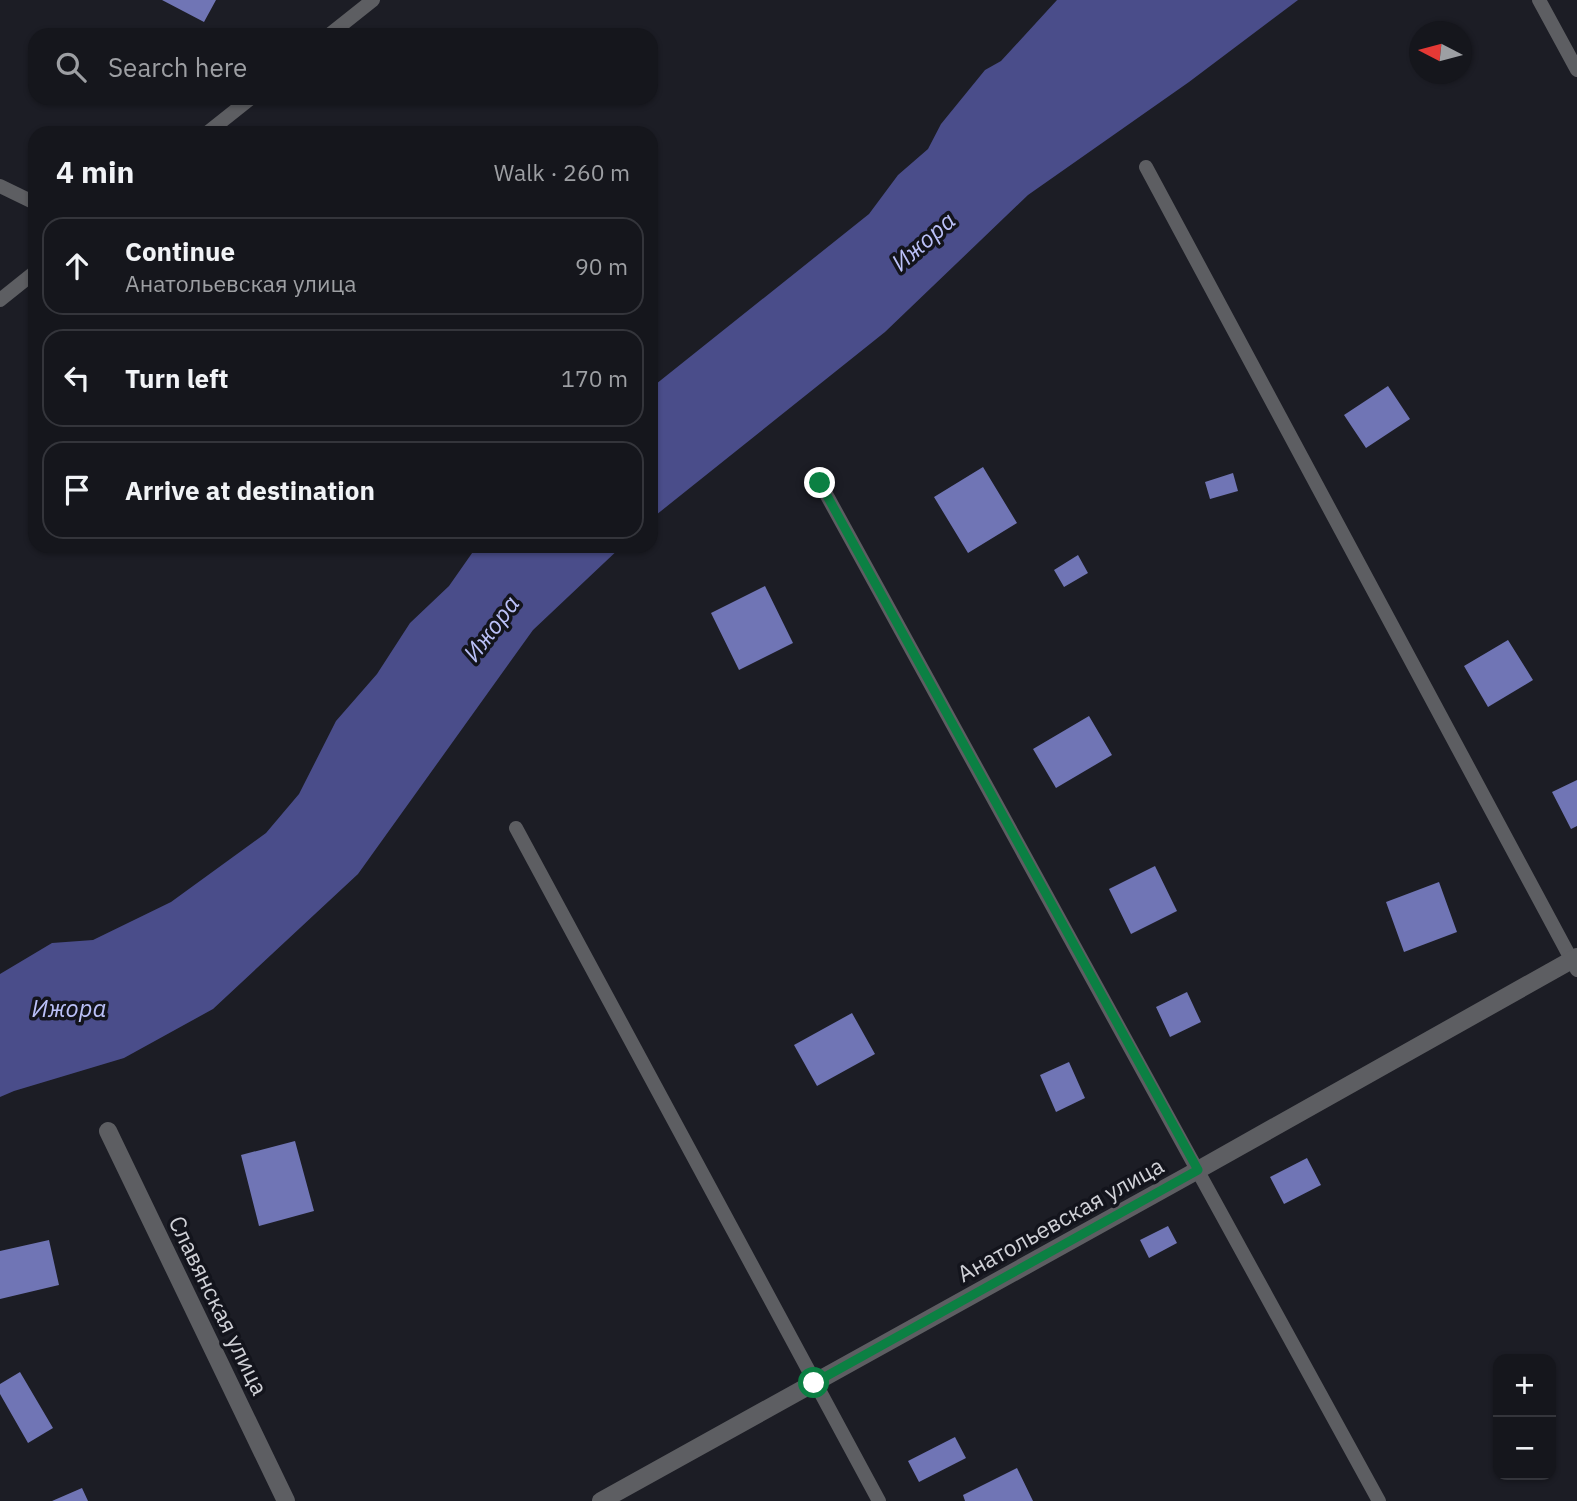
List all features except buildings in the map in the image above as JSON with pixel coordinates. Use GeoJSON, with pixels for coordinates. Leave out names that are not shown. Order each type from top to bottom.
{"type":"FeatureCollection","features":[{"type":"Feature","properties":{"kind":"street","name":"Анатольевская улица"},"geometry":{"type":"LineString","coordinates":[[601,1501],[1575,962]]}},
{"type":"Feature","properties":{"kind":"street","name":"Славянская улица"},"geometry":{"type":"LineString","coordinates":[[108,1131],[286,1501]]}},
{"type":"Feature","properties":{"kind":"lane"},"geometry":{"type":"LineString","coordinates":[[338,28],[373,0]]}},
{"type":"Feature","properties":{"kind":"lane"},"geometry":{"type":"LineString","coordinates":[[1539,0],[1577,70]]}},
{"type":"Feature","properties":{"kind":"lane"},"geometry":{"type":"LineString","coordinates":[[216,126],[242,105]]}},
{"type":"Feature","properties":{"kind":"lane"},"geometry":{"type":"LineString","coordinates":[[1146,167],[1575,962]]}},
{"type":"Feature","properties":{"kind":"lane"},"geometry":{"type":"LineString","coordinates":[[0,186],[28,200]]}},
{"type":"Feature","properties":{"kind":"lane"},"geometry":{"type":"LineString","coordinates":[[0,300],[28,278]]}},
{"type":"Feature","properties":{"kind":"lane"},"geometry":{"type":"LineString","coordinates":[[820,483],[1380,1501]]}},
{"type":"Feature","properties":{"kind":"lane"},"geometry":{"type":"LineString","coordinates":[[516,828],[879,1501]]}},
{"type":"Feature","properties":{"kind":"water","name":"Ижора"},"geometry":{"type":"Polygon","coordinates":[[[1057,0],[1298,0],[1189,82],[1028,195],[885,332],[658,513],[658,382],[869,214],[898,175],[928,149],[941,124],[985,70],[1001,61],[1057,0]]]}},
{"type":"Feature","properties":{"kind":"water","name":"Ижора"},"geometry":{"type":"Polygon","coordinates":[[[472,553],[615,553],[533,630],[358,874],[213,1009],[124,1058],[0,1097],[0,974],[52,943],[93,940],[171,902],[266,833],[299,794],[336,721],[377,674],[410,623],[449,586],[472,553]]]}},
{"type":"Feature","properties":{"kind":"route"},"geometry":{"type":"LineString","coordinates":[[814,1383],[1198,1170],[820,483]]}}]}
